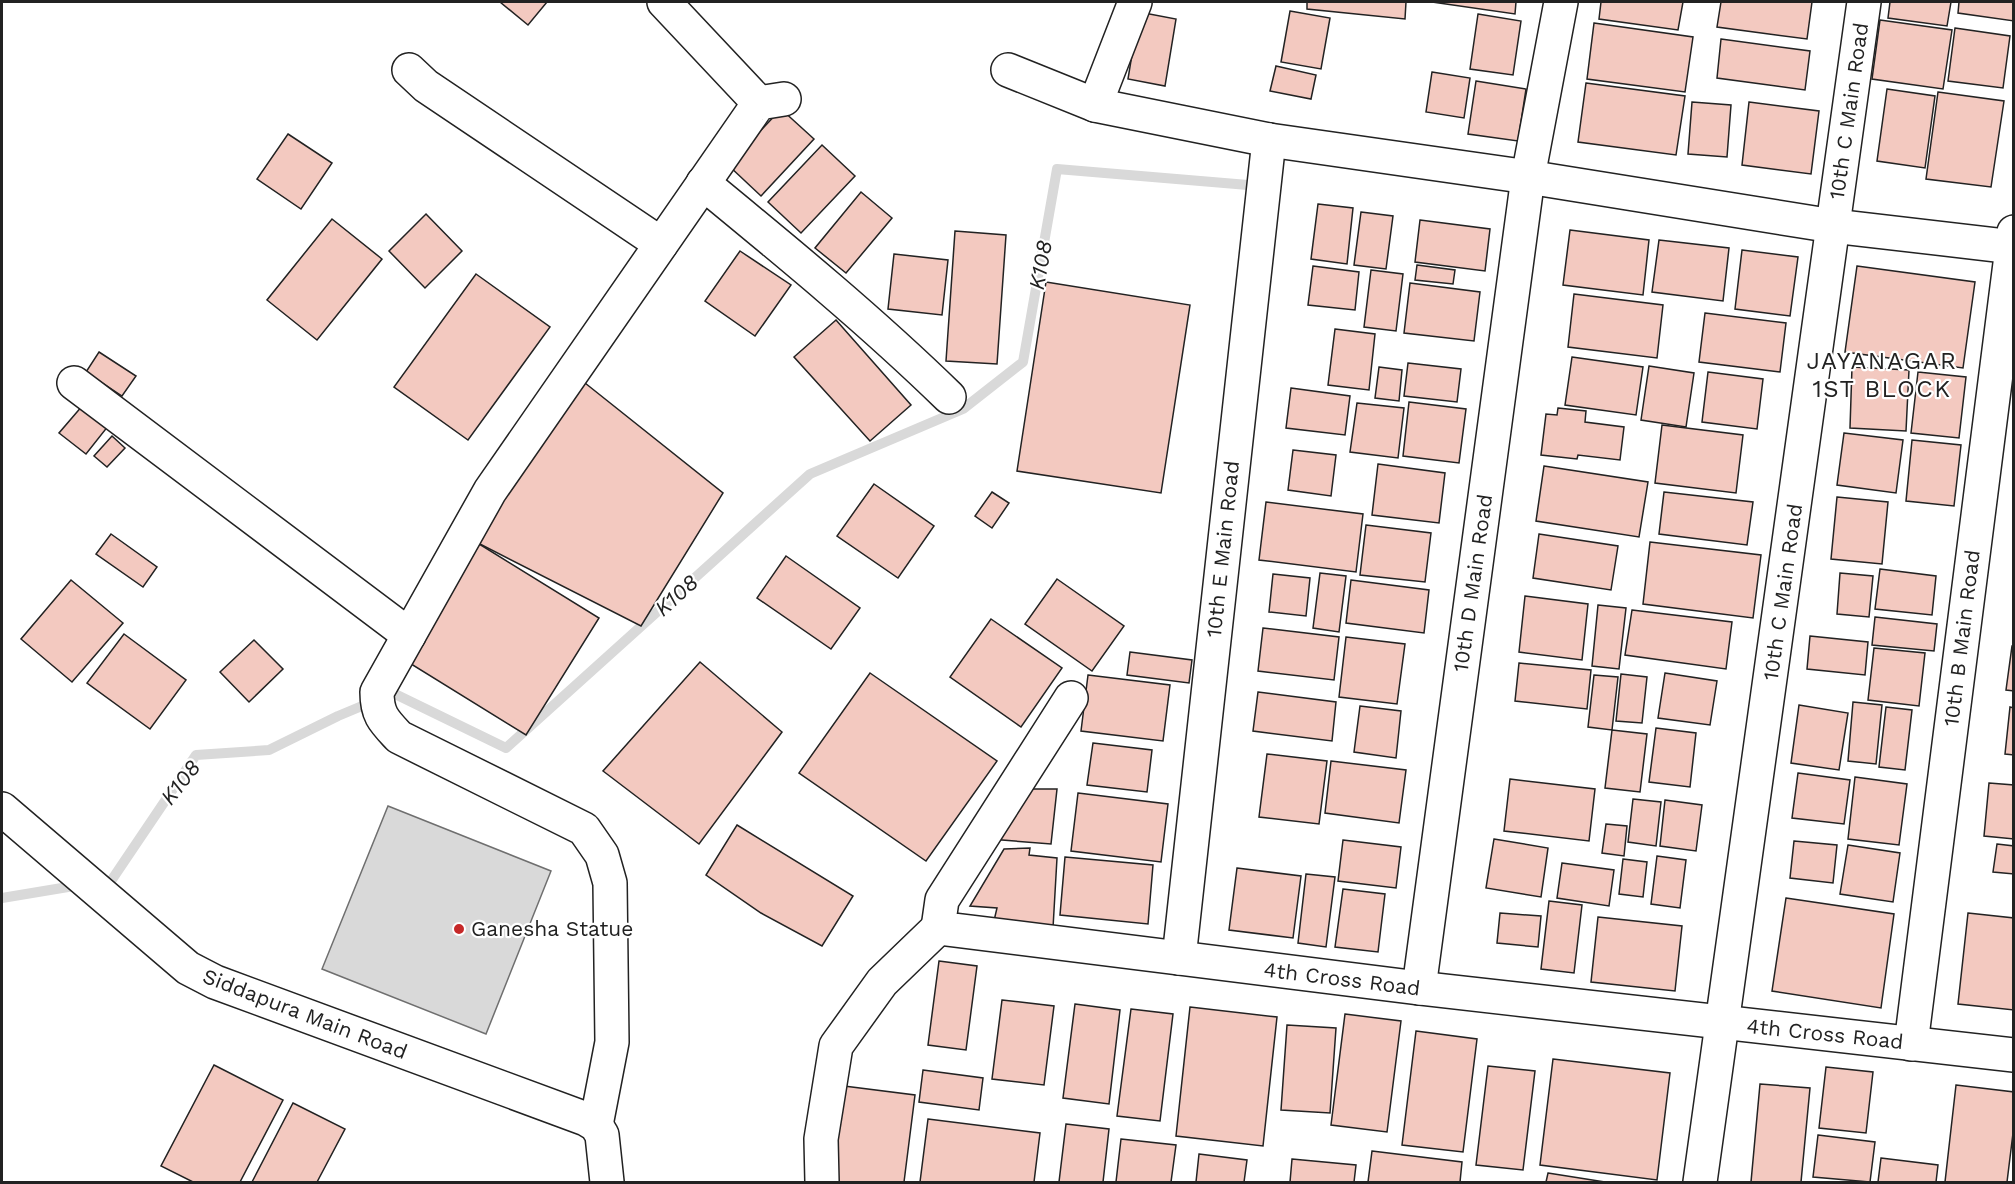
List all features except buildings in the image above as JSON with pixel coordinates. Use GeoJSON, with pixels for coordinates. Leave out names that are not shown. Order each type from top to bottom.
{"type":"FeatureCollection","features":[{"type":"Feature","properties":{"kind":"street"},"geometry":{"type":"LineString","coordinates":[[607,1182],[602,1136],[596,1125],[612,1042],[610,882],[602,855],[584,829],[399,737],[384,722],[378,708],[377,692],[490,491],[704,183],[772,101],[664,2]]}},
{"type":"Feature","properties":{"kind":"street"},"geometry":{"type":"LineString","coordinates":[[1095,105],[1135,2]]}},
{"type":"Feature","properties":{"kind":"street","name":"10th D Main Road"},"geometry":{"type":"LineString","coordinates":[[1419,988],[1528,177],[1561,2]]}},
{"type":"Feature","properties":{"kind":"street","name":"10th C Main Road"},"geometry":{"type":"LineString","coordinates":[[1700,1182],[1724,1023],[1864,2]]}},
{"type":"Feature","properties":{"kind":"street"},"geometry":{"type":"LineString","coordinates":[[409,70],[426,86],[661,244]]}},
{"type":"Feature","properties":{"kind":"street"},"geometry":{"type":"LineString","coordinates":[[1008,70],[1095,105],[1269,140],[1528,177],[1833,226],[2013,242]]}},
{"type":"Feature","properties":{"kind":"street","name":"10th E Main Road"},"geometry":{"type":"LineString","coordinates":[[1179,958],[1269,140]]}},
{"type":"Feature","properties":{"kind":"street"},"geometry":{"type":"LineString","coordinates":[[704,183],[837,293],[896,345],[949,397]]}},
{"type":"Feature","properties":{"kind":"street","name":"10th B Main Road"},"geometry":{"type":"LineString","coordinates":[[1911,1044],[2013,242]]}},
{"type":"Feature","properties":{"kind":"street"},"geometry":{"type":"LineString","coordinates":[[74,383],[409,635]]}},
{"type":"Feature","properties":{"kind":"street"},"geometry":{"type":"LineString","coordinates":[[822,1182],[821,1139],[836,1046],[882,982],[938,928],[942,900],[1071,698]]}},
{"type":"Feature","properties":{"kind":"street","name":"Siddapura Main Road"},"geometry":{"type":"LineString","coordinates":[[2,809],[188,968],[215,982],[586,1119],[596,1125]]}},
{"type":"Feature","properties":{"kind":"street","name":"4th Cross Road"},"geometry":{"type":"LineString","coordinates":[[938,928],[1419,988],[2013,1055]]}},
{"type":"Feature","properties":{"kind":"shaded area"},"geometry":{"type":"Polygon","coordinates":[[[388,806],[551,871],[486,1034],[322,969],[388,806]]]}},
{"type":"Feature","properties":{"kind":"waterway","name":"K108"},"geometry":{"type":"LineString","coordinates":[[98,882],[111,881],[196,755],[269,750],[338,716],[393,693],[506,748],[810,474],[963,409],[1023,362],[1057,169],[1260,186]]}},
{"type":"Feature","properties":{"kind":"waterway","name":"K108"},"geometry":{"type":"LineString","coordinates":[[2,898],[80,885]]}},
{"type":"Feature","properties":{"kind":"place","name":"Ganesha Statue"},"geometry":{"type":"Point","coordinates":[459,929]}},
{"type":"Feature","properties":{"kind":"district","name":"JAYANAGAR 1ST BLOCK"},"geometry":{"type":"Point","coordinates":[1882,375]}}]}
